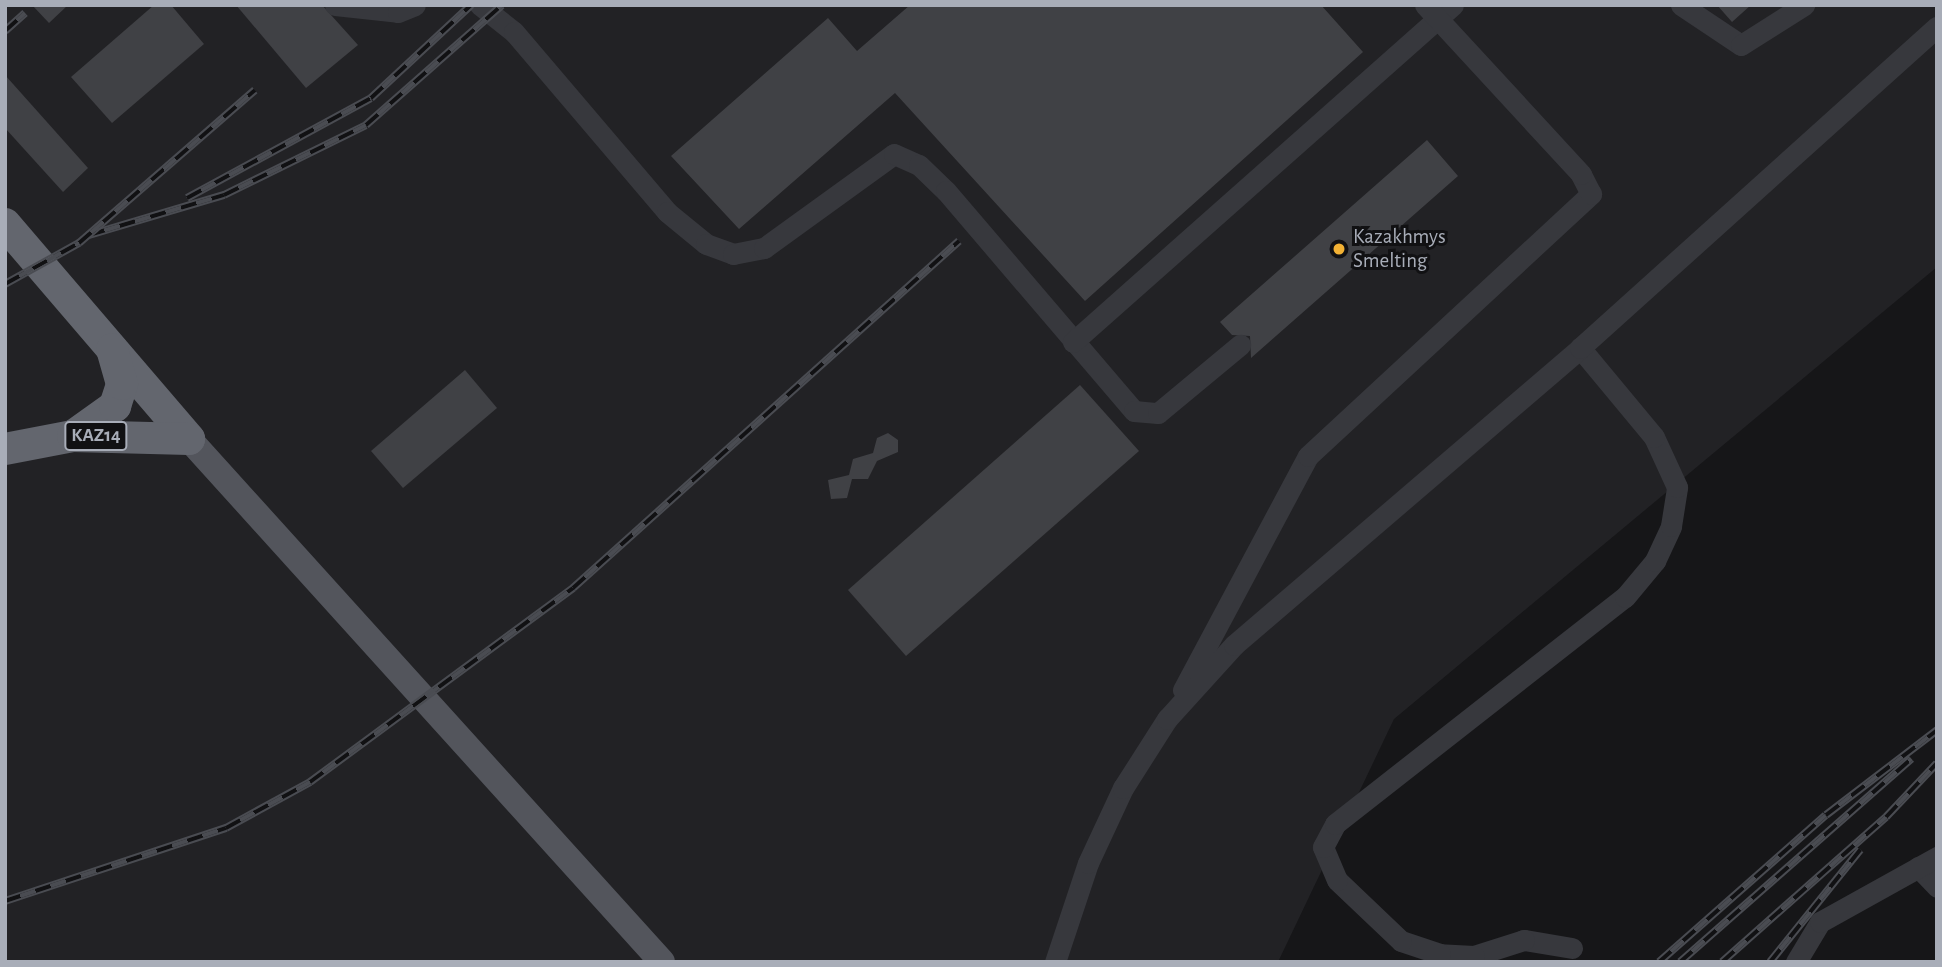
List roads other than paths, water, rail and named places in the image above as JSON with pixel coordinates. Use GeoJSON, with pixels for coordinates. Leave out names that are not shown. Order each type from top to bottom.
{"type":"FeatureCollection","features":[{"type":"Feature","properties":{"kind":"highway","name":"KAZ14"},"geometry":{"type":"LineString","coordinates":[[5,224],[72,298],[189,439]]}},
{"type":"Feature","properties":{"kind":"highway","name":"KAZ14"},"geometry":{"type":"LineString","coordinates":[[73,436],[115,406],[122,384],[110,345]]}},
{"type":"Feature","properties":{"kind":"highway","name":"KAZ14"},"geometry":{"type":"LineString","coordinates":[[5,449],[73,436],[189,439]]}},
{"type":"Feature","properties":{"kind":"main road"},"geometry":{"type":"LineString","coordinates":[[189,439],[662,962]]}},
{"type":"Feature","properties":{"kind":"street"},"geometry":{"type":"LineString","coordinates":[[335,5],[398,12],[415,5]]}},
{"type":"Feature","properties":{"kind":"street"},"geometry":{"type":"LineString","coordinates":[[480,5],[514,32],[667,212],[706,244],[733,254],[764,248],[894,155],[919,165],[946,191],[1134,411],[1158,413],[1240,345]]}},
{"type":"Feature","properties":{"kind":"street"},"geometry":{"type":"LineString","coordinates":[[1681,5],[1741,45],[1804,5]]}},
{"type":"Feature","properties":{"kind":"street"},"geometry":{"type":"LineString","coordinates":[[1055,962],[1088,863],[1123,788],[1167,719],[1308,456],[1591,194],[1581,174],[1438,10],[1073,342]]}},
{"type":"Feature","properties":{"kind":"street"},"geometry":{"type":"LineString","coordinates":[[1167,719],[1234,645],[1580,348],[1937,27]]}},
{"type":"Feature","properties":{"kind":"street"},"geometry":{"type":"LineString","coordinates":[[1572,947],[1524,940],[1474,956],[1401,941],[1337,880],[1323,847],[1335,824],[1625,597],[1655,561],[1671,526],[1677,487],[1654,437],[1580,348]]}},
{"type":"Feature","properties":{"kind":"street"},"geometry":{"type":"LineString","coordinates":[[1797,962],[1820,922],[1928,862],[1937,887]]}},
{"type":"Feature","properties":{"kind":"railway"},"geometry":{"type":"LineString","coordinates":[[187,198],[371,98],[471,5]]}},
{"type":"Feature","properties":{"kind":"railway"},"geometry":{"type":"LineString","coordinates":[[89,235],[224,195],[366,125],[502,5]]}},
{"type":"Feature","properties":{"kind":"railway"},"geometry":{"type":"LineString","coordinates":[[5,31],[25,13]]}},
{"type":"Feature","properties":{"kind":"railway"},"geometry":{"type":"LineString","coordinates":[[5,284],[79,243],[255,90]]}},
{"type":"Feature","properties":{"kind":"railway"},"geometry":{"type":"LineString","coordinates":[[5,901],[226,828],[310,782],[573,588],[959,241]]}},
{"type":"Feature","properties":{"kind":"railway"},"geometry":{"type":"LineString","coordinates":[[1659,962],[1826,815],[1937,730]]}},
{"type":"Feature","properties":{"kind":"railway"},"geometry":{"type":"LineString","coordinates":[[1680,962],[1911,759]]}},
{"type":"Feature","properties":{"kind":"railway"},"geometry":{"type":"LineString","coordinates":[[1722,962],[1886,817],[1937,763]]}},
{"type":"Feature","properties":{"kind":"railway"},"geometry":{"type":"LineString","coordinates":[[1770,962],[1860,850]]}},
{"type":"Feature","properties":{"kind":"place","name":"Kazakhmys Smelting"},"geometry":{"type":"Point","coordinates":[1339,249]}}]}
